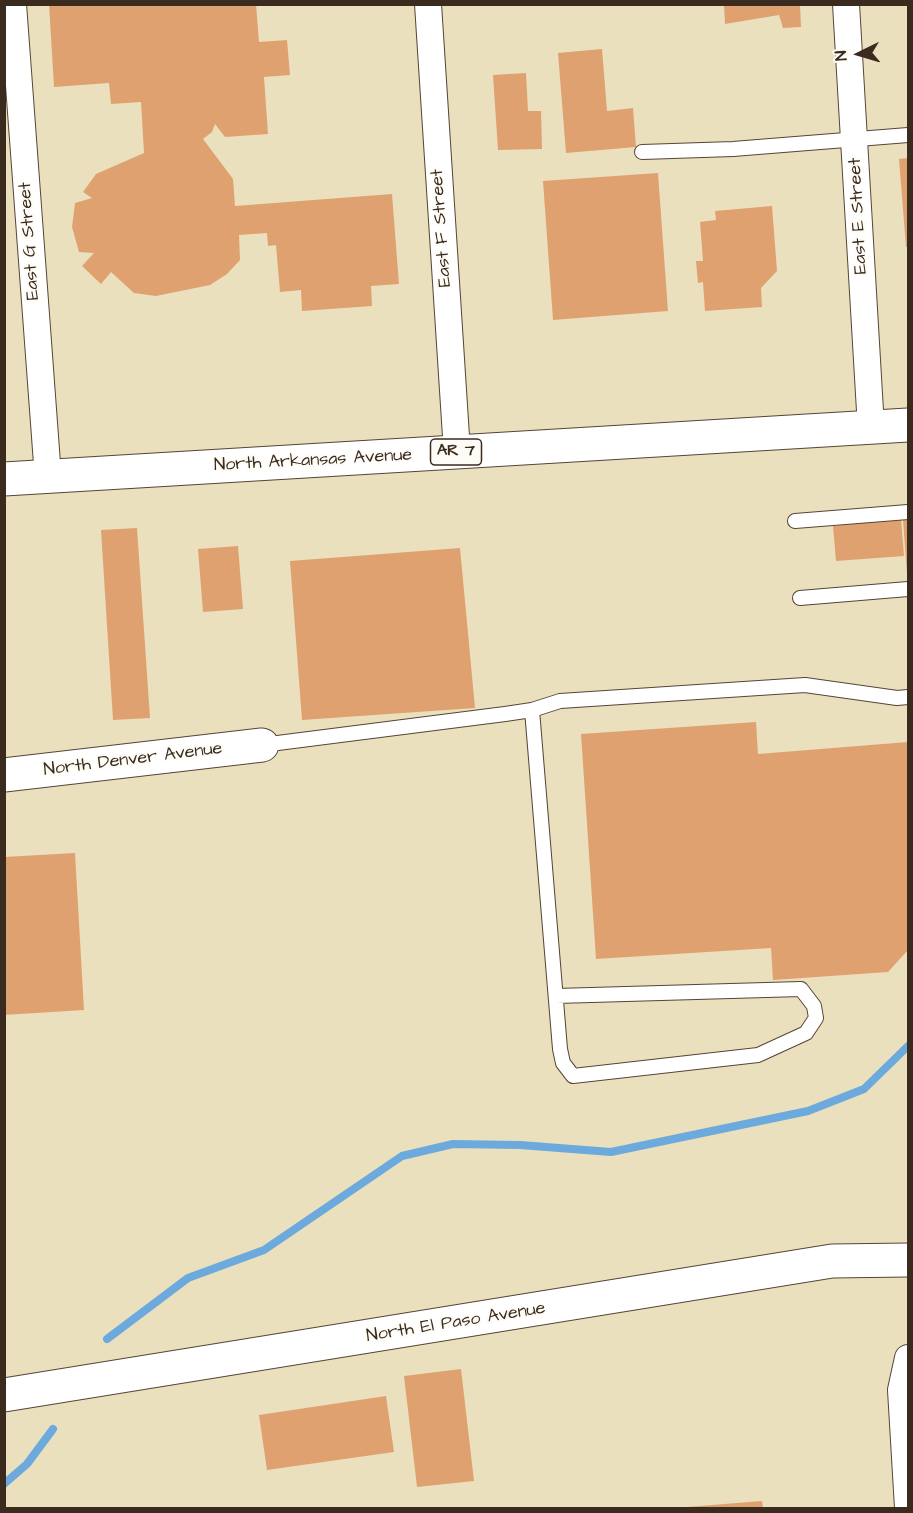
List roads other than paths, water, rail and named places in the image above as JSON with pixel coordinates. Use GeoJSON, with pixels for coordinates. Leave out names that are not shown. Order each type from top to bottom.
{"type":"FeatureCollection","features":[{"type":"Feature","properties":{"kind":"main road","name":"North Arkansas Avenue"},"geometry":{"type":"LineString","coordinates":[[4,479],[909,425]]}},
{"type":"Feature","properties":{"kind":"main road","name":"North Denver Avenue"},"geometry":{"type":"LineString","coordinates":[[4,776],[262,745]]}},
{"type":"Feature","properties":{"kind":"main road","name":"North El Paso Avenue"},"geometry":{"type":"LineString","coordinates":[[9,1394],[832,1261],[909,1260]]}},
{"type":"Feature","properties":{"kind":"street","name":"East G Street"},"geometry":{"type":"LineString","coordinates":[[13,4],[48,477]]}},
{"type":"Feature","properties":{"kind":"street","name":"East F Street"},"geometry":{"type":"LineString","coordinates":[[428,4],[457,452]]}},
{"type":"Feature","properties":{"kind":"street","name":"East E Street"},"geometry":{"type":"LineString","coordinates":[[846,4],[871,428]]}},
{"type":"Feature","properties":{"kind":"street"},"geometry":{"type":"LineString","coordinates":[[908,1509],[901,1390],[909,1358]]}},
{"type":"Feature","properties":{"kind":"lane"},"geometry":{"type":"LineString","coordinates":[[642,152],[733,149],[854,137],[909,135]]}},
{"type":"Feature","properties":{"kind":"lane"},"geometry":{"type":"LineString","coordinates":[[795,521],[909,512]]}},
{"type":"Feature","properties":{"kind":"lane"},"geometry":{"type":"LineString","coordinates":[[800,598],[909,589]]}},
{"type":"Feature","properties":{"kind":"lane"},"geometry":{"type":"LineString","coordinates":[[262,745],[532,710],[560,701],[805,685],[897,698],[909,697]]}},
{"type":"Feature","properties":{"kind":"lane"},"geometry":{"type":"LineString","coordinates":[[532,710],[556,996],[563,1063],[573,1076],[758,1055],[807,1033],[816,1018],[814,1006],[801,989],[791,988],[556,996]]}},
{"type":"Feature","properties":{"kind":"waterway"},"geometry":{"type":"LineString","coordinates":[[107,1339],[188,1278],[264,1250],[402,1156],[453,1144],[520,1145],[611,1152],[808,1111],[864,1089],[908,1046]]}},
{"type":"Feature","properties":{"kind":"waterway"},"geometry":{"type":"LineString","coordinates":[[4,1484],[27,1464],[53,1429]]}}]}
